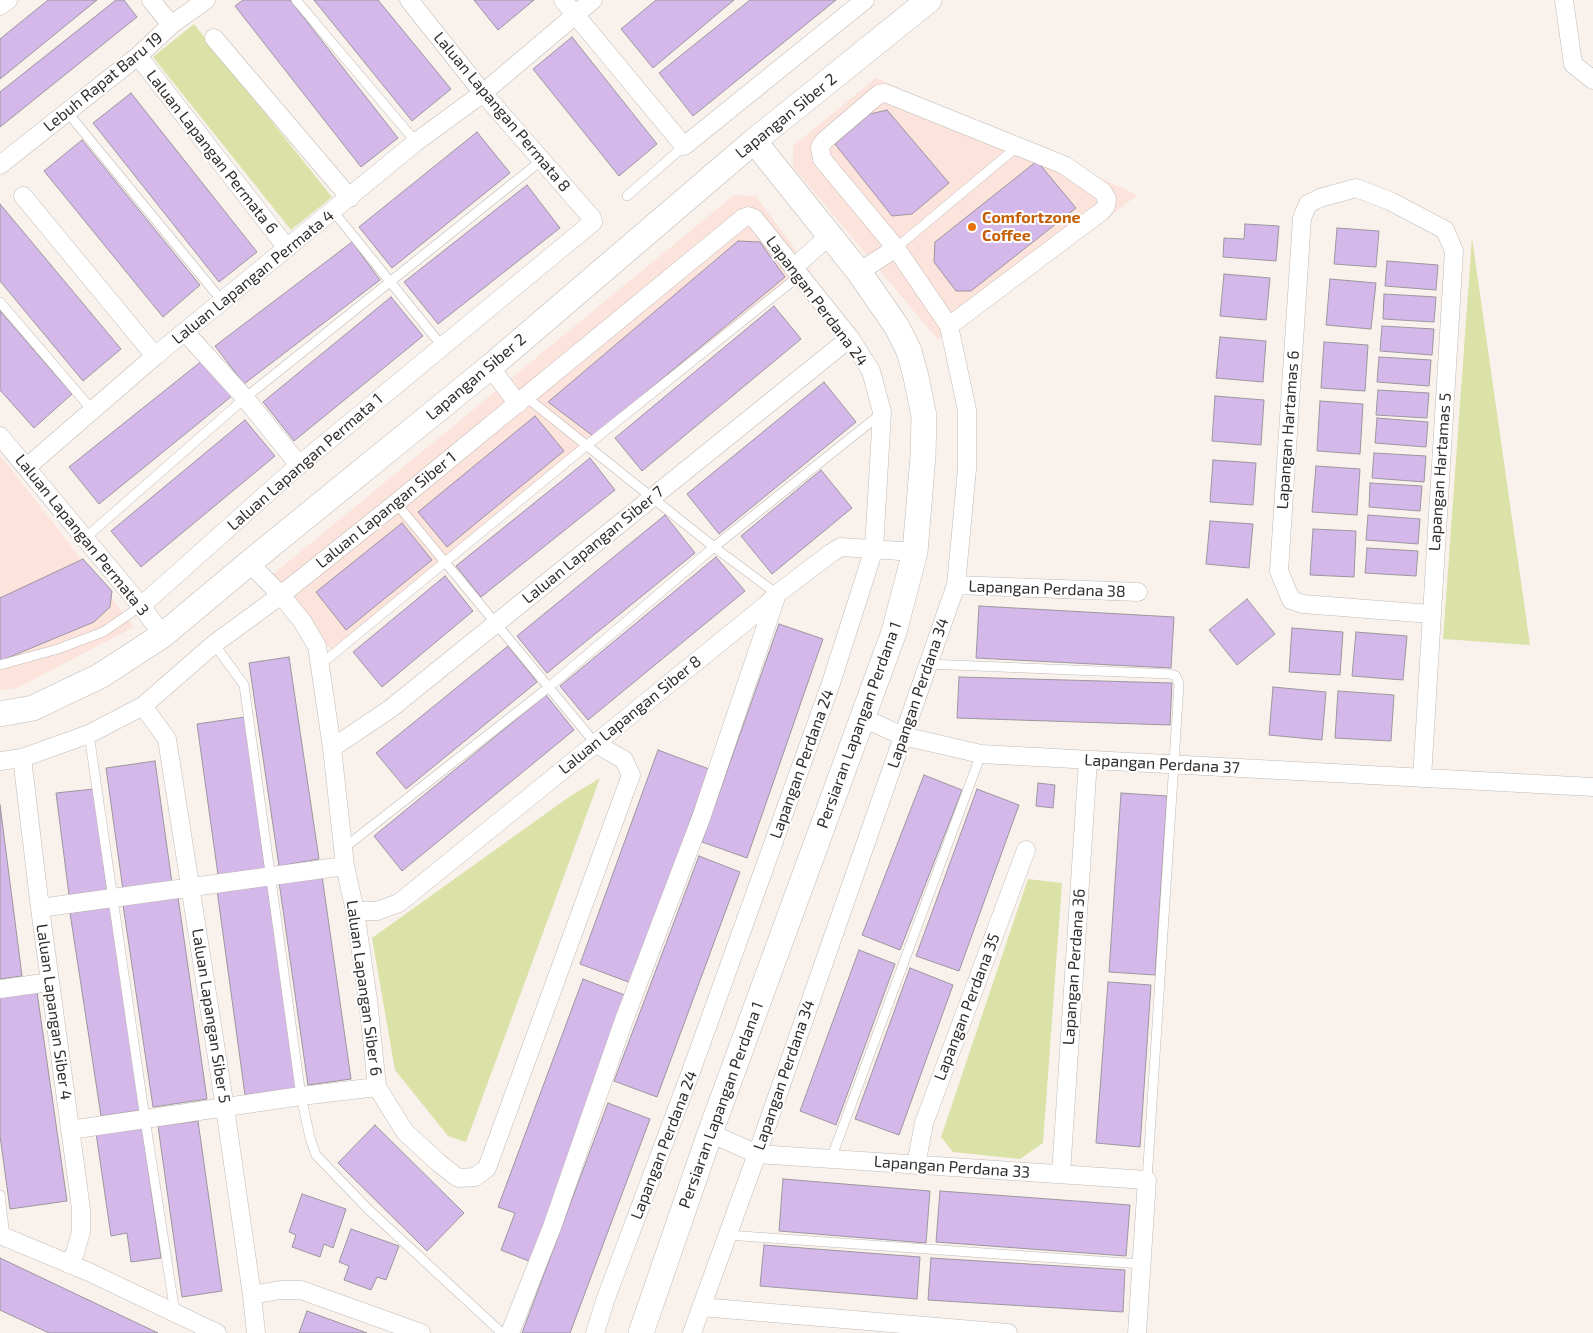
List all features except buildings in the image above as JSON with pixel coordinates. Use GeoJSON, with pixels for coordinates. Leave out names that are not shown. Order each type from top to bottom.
{"type":"FeatureCollection","features":[{"type":"Feature","properties":{"kind":"street"},"geometry":{"type":"LineString","coordinates":[[0,6],[8,0]]}},
{"type":"Feature","properties":{"kind":"street"},"geometry":{"type":"LineString","coordinates":[[151,0],[171,25]]}},
{"type":"Feature","properties":{"kind":"street","name":"Lebuh Rapat Baru 19"},"geometry":{"type":"LineString","coordinates":[[0,165],[138,56],[171,25],[206,0]]}},
{"type":"Feature","properties":{"kind":"street","name":"Laluan Lapangan Permata 8"},"geometry":{"type":"LineString","coordinates":[[409,0],[483,93],[592,218],[593,222],[590,224]]}},
{"type":"Feature","properties":{"kind":"street"},"geometry":{"type":"LineString","coordinates":[[563,0],[684,146],[865,0]]}},
{"type":"Feature","properties":{"kind":"street","name":"Laluan Lapangan Permata 4"},"geometry":{"type":"LineString","coordinates":[[27,467],[155,356],[186,333],[416,142],[483,93],[593,0]]}},
{"type":"Feature","properties":{"kind":"street","name":"Lapangan Siber 2"},"geometry":{"type":"LineString","coordinates":[[0,714],[33,708],[100,676],[163,635],[490,367],[754,141],[929,0]]}},
{"type":"Feature","properties":{"kind":"street"},"geometry":{"type":"LineString","coordinates":[[1564,0],[1573,64],[1593,80]]}},
{"type":"Feature","properties":{"kind":"street"},"geometry":{"type":"LineString","coordinates":[[214,38],[350,198]]}},
{"type":"Feature","properties":{"kind":"street","name":"Laluan Lapangan Permata 6"},"geometry":{"type":"LineString","coordinates":[[138,56],[287,248]]}},
{"type":"Feature","properties":{"kind":"street","name":"Lapangan Perdana 34"},"geometry":{"type":"LineString","coordinates":[[692,1333],[956,585],[967,469],[967,410],[949,326],[896,248],[822,159],[820,147],[825,140],[879,94],[885,93],[1018,146]]}},
{"type":"Feature","properties":{"kind":"street","name":"Persiaran Lapangan Perdana 1"},"geometry":{"type":"LineString","coordinates":[[641,1333],[710,1133],[894,632],[915,552],[923,456],[924,416],[909,351],[897,326],[859,272],[754,141]]}},
{"type":"Feature","properties":{"kind":"street"},"geometry":{"type":"LineString","coordinates":[[949,326],[1102,211],[1106,206],[1107,199],[1103,192],[1064,165],[1018,146]]}},
{"type":"Feature","properties":{"kind":"street","name":"Lapangan Hartamas 6"},"geometry":{"type":"LineString","coordinates":[[1390,201],[1356,188],[1320,198],[1308,204],[1302,218],[1279,571],[1291,600],[1303,604],[1431,614]]}},
{"type":"Feature","properties":{"kind":"street"},"geometry":{"type":"LineString","coordinates":[[23,196],[155,356]]}},
{"type":"Feature","properties":{"kind":"street","name":"Lapangan Hartamas 5"},"geometry":{"type":"LineString","coordinates":[[1390,201],[1445,230],[1454,250],[1422,778]]}},
{"type":"Feature","properties":{"kind":"street","name":"Lapangan Perdana 24"},"geometry":{"type":"LineString","coordinates":[[595,1333],[606,1298],[693,1066],[831,683],[874,549],[882,412],[871,371],[850,338],[754,218],[748,216]]}},
{"type":"Feature","properties":{"kind":"street","name":"Laluan Lapangan Siber 1"},"geometry":{"type":"LineString","coordinates":[[0,761],[22,758],[89,734],[143,706],[214,644],[281,595],[396,503],[743,218],[748,216]]}},
{"type":"Feature","properties":{"kind":"street","name":"Laluan Lapangan Permata 1"},"geometry":{"type":"LineString","coordinates":[[141,606],[299,465],[590,224]]}},
{"type":"Feature","properties":{"kind":"street"},"geometry":{"type":"LineString","coordinates":[[796,272],[829,236]]}},
{"type":"Feature","properties":{"kind":"street"},"geometry":{"type":"LineString","coordinates":[[859,272],[896,248]]}},
{"type":"Feature","properties":{"kind":"street"},"geometry":{"type":"LineString","coordinates":[[186,333],[245,398],[299,465]]}},
{"type":"Feature","properties":{"kind":"street","name":"Laluan Lapangan Siber 7"},"geometry":{"type":"LineString","coordinates":[[332,748],[390,708],[850,338]]}},
{"type":"Feature","properties":{"kind":"street"},"geometry":{"type":"LineString","coordinates":[[490,367],[522,400]]}},
{"type":"Feature","properties":{"kind":"street","name":"Laluan Lapangan Permata 3"},"geometry":{"type":"LineString","coordinates":[[0,436],[163,635]]}},
{"type":"Feature","properties":{"kind":"street","name":"Laluan Lapangan Siber 8"},"geometry":{"type":"LineString","coordinates":[[355,911],[377,911],[399,903],[778,594],[831,553],[841,547],[915,552]]}},
{"type":"Feature","properties":{"kind":"street","name":"Laluan Lapangan Siber 6"},"geometry":{"type":"LineString","coordinates":[[248,564],[281,595],[302,621],[317,646],[332,748],[345,866],[355,911],[368,1000],[377,1087],[405,1132],[458,1178],[475,1177],[487,1168],[631,775],[624,760],[596,743]]}},
{"type":"Feature","properties":{"kind":"street","name":"Lapangan Perdana 38"},"geometry":{"type":"LineString","coordinates":[[956,585],[1138,592]]}},
{"type":"Feature","properties":{"kind":"street"},"geometry":{"type":"LineString","coordinates":[[510,1333],[552,1227],[624,1020],[701,818],[778,594]]}},
{"type":"Feature","properties":{"kind":"street","name":"Laluan Lapangan Siber 5"},"geometry":{"type":"LineString","coordinates":[[143,706],[167,739],[225,1108],[256,1333]]}},
{"type":"Feature","properties":{"kind":"street","name":"Lapangan Perdana 37"},"geometry":{"type":"LineString","coordinates":[[863,718],[903,736],[981,754],[1593,787]]}},
{"type":"Feature","properties":{"kind":"street","name":"Laluan Lapangan Siber 4"},"geometry":{"type":"LineString","coordinates":[[22,758],[40,908],[81,1209],[81,1232],[69,1264]]}},
{"type":"Feature","properties":{"kind":"street","name":"Lapangan Perdana 36"},"geometry":{"type":"LineString","coordinates":[[1061,1174],[1088,760]]}},
{"type":"Feature","properties":{"kind":"street","name":"Lapangan Perdana 35"},"geometry":{"type":"LineString","coordinates":[[916,1165],[924,1123],[1026,850]]}},
{"type":"Feature","properties":{"kind":"street"},"geometry":{"type":"LineString","coordinates":[[40,908],[345,866]]}},
{"type":"Feature","properties":{"kind":"street"},"geometry":{"type":"LineString","coordinates":[[0,988],[50,982]]}},
{"type":"Feature","properties":{"kind":"street"},"geometry":{"type":"LineString","coordinates":[[70,1130],[301,1096],[377,1087]]}},
{"type":"Feature","properties":{"kind":"street"},"geometry":{"type":"LineString","coordinates":[[710,1133],[756,1154]]}},
{"type":"Feature","properties":{"kind":"street","name":"Lapangan Perdana 33"},"geometry":{"type":"LineString","coordinates":[[756,1154],[1147,1180]]}},
{"type":"Feature","properties":{"kind":"street"},"geometry":{"type":"LineString","coordinates":[[1137,1333],[1147,1180]]}},
{"type":"Feature","properties":{"kind":"street"},"geometry":{"type":"LineString","coordinates":[[3,1236],[69,1264],[217,1333]]}},
{"type":"Feature","properties":{"kind":"street"},"geometry":{"type":"LineString","coordinates":[[252,1296],[280,1290],[302,1290],[421,1333]]}},
{"type":"Feature","properties":{"kind":"street"},"geometry":{"type":"LineString","coordinates":[[701,1307],[866,1327],[1008,1333]]}},
{"type":"Feature","properties":{"kind":"lane"},"geometry":{"type":"LineString","coordinates":[[296,0],[416,142]]}},
{"type":"Feature","properties":{"kind":"lane"},"geometry":{"type":"LineString","coordinates":[[68,112],[223,302]]}},
{"type":"Feature","properties":{"kind":"lane"},"geometry":{"type":"LineString","coordinates":[[627,196],[684,146]]}},
{"type":"Feature","properties":{"kind":"lane"},"geometry":{"type":"LineString","coordinates":[[896,248],[1018,146]]}},
{"type":"Feature","properties":{"kind":"lane"},"geometry":{"type":"LineString","coordinates":[[84,539],[245,398],[542,160]]}},
{"type":"Feature","properties":{"kind":"lane"},"geometry":{"type":"LineString","coordinates":[[333,211],[442,346]]}},
{"type":"Feature","properties":{"kind":"lane"},"geometry":{"type":"LineString","coordinates":[[320,665],[446,563],[796,272]]}},
{"type":"Feature","properties":{"kind":"lane"},"geometry":{"type":"LineString","coordinates":[[0,302],[93,411]]}},
{"type":"Feature","properties":{"kind":"lane"},"geometry":{"type":"LineString","coordinates":[[522,400],[586,446],[714,547],[778,594]]}},
{"type":"Feature","properties":{"kind":"lane"},"geometry":{"type":"LineString","coordinates":[[344,848],[549,687],[714,547],[882,412]]}},
{"type":"Feature","properties":{"kind":"lane"},"geometry":{"type":"LineString","coordinates":[[396,503],[596,743]]}},
{"type":"Feature","properties":{"kind":"lane","name":"Laluan Lapangan Permata 1"},"geometry":{"type":"LineString","coordinates":[[0,665],[58,649],[102,632],[141,606]]}},
{"type":"Feature","properties":{"kind":"lane"},"geometry":{"type":"LineString","coordinates":[[214,644],[244,686],[272,876],[301,1096],[310,1138],[316,1155],[368,1208],[502,1333]]}},
{"type":"Feature","properties":{"kind":"lane"},"geometry":{"type":"LineString","coordinates":[[928,664],[1170,674],[1176,676],[1179,684],[1147,1180]]}},
{"type":"Feature","properties":{"kind":"lane"},"geometry":{"type":"LineString","coordinates":[[89,734],[174,1313]]}},
{"type":"Feature","properties":{"kind":"lane"},"geometry":{"type":"LineString","coordinates":[[831,1159],[981,754]]}},
{"type":"Feature","properties":{"kind":"lane"},"geometry":{"type":"LineString","coordinates":[[0,1195],[3,1236]]}},
{"type":"Feature","properties":{"kind":"lane"},"geometry":{"type":"LineString","coordinates":[[727,1235],[1141,1264]]}},
{"type":"Feature","properties":{"kind":"shaded area"},"geometry":{"type":"Polygon","coordinates":[[[876,78],[1138,195],[938,340],[793,167],[793,146],[876,78]]]}},
{"type":"Feature","properties":{"kind":"shaded area"},"geometry":{"type":"Polygon","coordinates":[[[734,195],[756,196],[811,271],[333,652],[271,576],[734,195]]]}},
{"type":"Feature","properties":{"kind":"shaded area"},"geometry":{"type":"Polygon","coordinates":[[[0,455],[134,627],[17,688],[0,690],[0,455]]]}},
{"type":"Feature","properties":{"kind":"green space"},"geometry":{"type":"Polygon","coordinates":[[[194,24],[332,197],[291,230],[153,57],[194,24]]]}},
{"type":"Feature","properties":{"kind":"green space"},"geometry":{"type":"Polygon","coordinates":[[[1472,238],[1530,645],[1443,639],[1472,238]]]}},
{"type":"Feature","properties":{"kind":"green space"},"geometry":{"type":"Polygon","coordinates":[[[600,778],[466,1142],[448,1136],[395,1070],[372,938],[569,797],[600,778]]]}},
{"type":"Feature","properties":{"kind":"green space"},"geometry":{"type":"Polygon","coordinates":[[[1028,879],[1062,883],[1043,1143],[1020,1159],[953,1152],[941,1137],[1028,879]]]}},
{"type":"Feature","properties":{"kind":"place","name":"Comfortzone Coffee"},"geometry":{"type":"Point","coordinates":[972,227]}}]}
